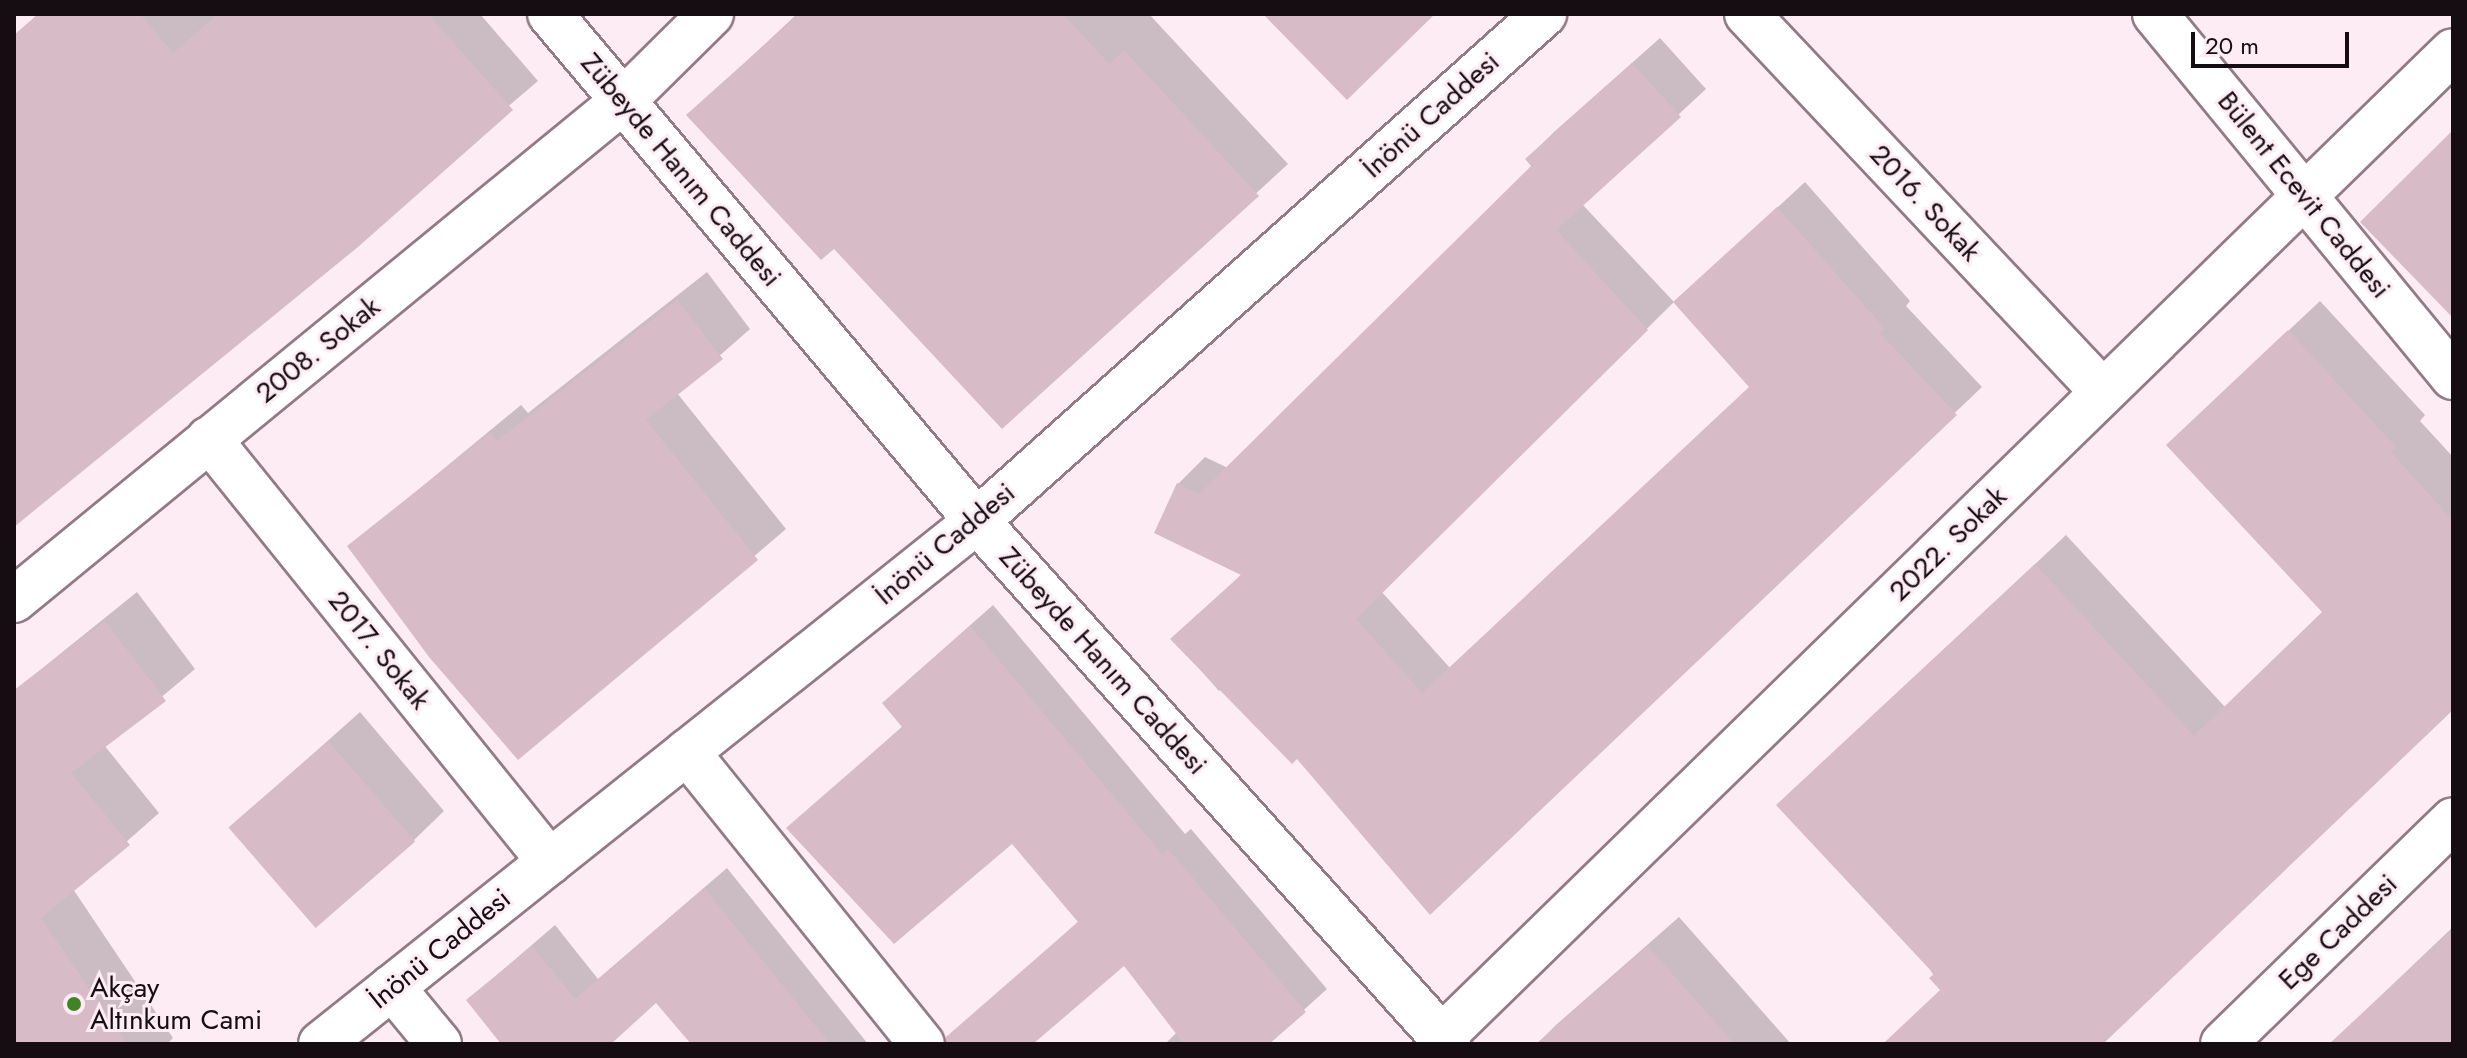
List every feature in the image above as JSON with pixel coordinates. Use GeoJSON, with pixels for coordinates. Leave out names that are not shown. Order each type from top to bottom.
{"type":"FeatureCollection","features":[{"type":"Feature","properties":{"kind":"street","name":"Zübeyde Hanım Caddesi"},"geometry":{"type":"LineString","coordinates":[[550,14],[977,521],[1445,1041]]}},
{"type":"Feature","properties":{"kind":"street","name":"2008. Sokak"},"geometry":{"type":"LineString","coordinates":[[14,600],[623,101],[711,14]]}},
{"type":"Feature","properties":{"kind":"street","name":"İnönü Caddesi"},"geometry":{"type":"LineString","coordinates":[[321,1044],[977,521],[1544,14]]}},
{"type":"Feature","properties":{"kind":"street","name":"2016. Sokak"},"geometry":{"type":"LineString","coordinates":[[1747,14],[2103,392]]}},
{"type":"Feature","properties":{"kind":"street","name":"Bülent Ecevit Caddesi"},"geometry":{"type":"LineString","coordinates":[[2155,14],[2453,377]]}},
{"type":"Feature","properties":{"kind":"street","name":"2022. Sokak"},"geometry":{"type":"LineString","coordinates":[[1445,1041],[2453,51]]}},
{"type":"Feature","properties":{"kind":"street","name":"2017. Sokak"},"geometry":{"type":"LineString","coordinates":[[209,439],[550,862]]}},
{"type":"Feature","properties":{"kind":"street"},"geometry":{"type":"LineString","coordinates":[[687,752],[922,1044]]}},
{"type":"Feature","properties":{"kind":"street","name":"Ege Caddesi"},"geometry":{"type":"LineString","coordinates":[[2223,1044],[2453,820]]}},
{"type":"Feature","properties":{"kind":"street"},"geometry":{"type":"LineString","coordinates":[[392,987],[439,1044]]}},
{"type":"Feature","properties":{"kind":"building"},"geometry":{"type":"Polygon","coordinates":[[[38,14],[140,14],[173,53],[218,14],[428,14],[513,110],[358,247],[14,527],[14,35],[38,14]]]}},
{"type":"Feature","properties":{"kind":"building"},"geometry":{"type":"Polygon","coordinates":[[[799,14],[1063,14],[1109,64],[1124,50],[1259,196],[1002,429],[834,249],[821,260],[686,115],[799,14]]]}},
{"type":"Feature","properties":{"kind":"building"},"geometry":{"type":"Polygon","coordinates":[[[1263,14],[1435,14],[1347,100],[1263,14]]]}},
{"type":"Feature","properties":{"kind":"building"},"geometry":{"type":"Polygon","coordinates":[[[1632,63],[1681,117],[1556,230],[1648,330],[1356,619],[1422,693],[1749,387],[1673,302],[1777,207],[1885,329],[1880,333],[1957,415],[1430,915],[1297,759],[1292,764],[1170,639],[1241,575],[1154,533],[1177,483],[1199,494],[1531,166],[1525,159],[1632,63]]]}},
{"type":"Feature","properties":{"kind":"building"},"geometry":{"type":"Polygon","coordinates":[[[2453,130],[2453,318],[2360,222],[2453,130]]]}},
{"type":"Feature","properties":{"kind":"building"},"geometry":{"type":"Polygon","coordinates":[[[677,300],[723,359],[646,420],[758,560],[518,760],[429,657],[347,546],[491,432],[497,441],[677,300]]]}},
{"type":"Feature","properties":{"kind":"building"},"geometry":{"type":"Polygon","coordinates":[[[2288,330],[2396,447],[2391,452],[2453,521],[2453,710],[2103,1044],[1883,1044],[1940,990],[1929,978],[1934,974],[1776,805],[2035,564],[2194,736],[2322,612],[2166,445],[2288,330]]]}},
{"type":"Feature","properties":{"kind":"building"},"geometry":{"type":"Polygon","coordinates":[[[105,621],[166,701],[71,773],[130,845],[41,918],[127,1044],[14,1044],[14,690],[105,621]]]}},
{"type":"Feature","properties":{"kind":"building"},"geometry":{"type":"Polygon","coordinates":[[[970,626],[1162,854],[1168,849],[1306,1012],[1269,1044],[1184,1044],[1124,966],[1033,1044],[946,1044],[946,1037],[1078,922],[1012,844],[894,944],[786,828],[902,727],[882,703],[970,626]]]}},
{"type":"Feature","properties":{"kind":"building"},"geometry":{"type":"Polygon","coordinates":[[[328,741],[415,841],[316,928],[228,828],[328,741]]]}},
{"type":"Feature","properties":{"kind":"building"},"geometry":{"type":"Polygon","coordinates":[[[704,888],[830,1044],[691,1044],[656,1003],[611,1044],[501,1044],[466,1000],[532,946],[575,999],[704,888]]]}},
{"type":"Feature","properties":{"kind":"building"},"geometry":{"type":"Polygon","coordinates":[[[2453,929],[2453,1044],[2329,1044],[2453,929]]]}},
{"type":"Feature","properties":{"kind":"building"},"geometry":{"type":"Polygon","coordinates":[[[1648,946],[1734,1044],[1536,1044],[1648,946]]]}},
{"type":"Feature","properties":{"kind":"place","name":"Akçay Altınkum Cami"},"geometry":{"type":"Point","coordinates":[74,1004]}}]}
